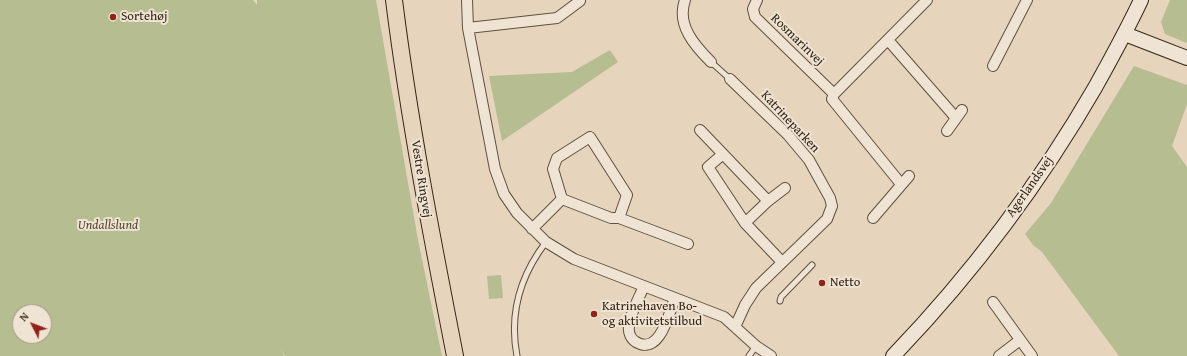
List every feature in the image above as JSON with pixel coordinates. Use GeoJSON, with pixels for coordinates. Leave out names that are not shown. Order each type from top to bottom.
{"type":"FeatureCollection","features":[{"type":"Feature","properties":{"kind":"main road","name":"Vestre Ringvej"},"geometry":{"type":"LineString","coordinates":[[394,0],[400,50],[427,214],[455,356]]}},
{"type":"Feature","properties":{"kind":"street"},"geometry":{"type":"LineString","coordinates":[[467,0],[468,28],[495,169],[504,194],[517,213],[546,242],[574,259],[724,317],[756,346],[771,356]]}},
{"type":"Feature","properties":{"kind":"street"},"geometry":{"type":"LineString","coordinates":[[468,28],[557,18],[580,1],[579,0]]}},
{"type":"Feature","properties":{"kind":"street"},"geometry":{"type":"LineString","coordinates":[[685,0],[683,4],[682,18],[686,30],[698,48],[711,62]]}},
{"type":"Feature","properties":{"kind":"street","name":"Rosmarinvej"},"geometry":{"type":"LineString","coordinates":[[757,0],[753,10],[755,17],[834,94],[832,99],[902,184]]}},
{"type":"Feature","properties":{"kind":"street"},"geometry":{"type":"LineString","coordinates":[[834,94],[927,0]]}},
{"type":"Feature","properties":{"kind":"street"},"geometry":{"type":"LineString","coordinates":[[993,66],[1027,0]]}},
{"type":"Feature","properties":{"kind":"street","name":"Agerlandsvej"},"geometry":{"type":"LineString","coordinates":[[897,355],[966,273],[1025,197],[1073,126],[1125,34],[1141,0]]}},
{"type":"Feature","properties":{"kind":"street"},"geometry":{"type":"LineString","coordinates":[[1125,34],[1187,58]]}},
{"type":"Feature","properties":{"kind":"street"},"geometry":{"type":"LineString","coordinates":[[888,40],[956,118]]}},
{"type":"Feature","properties":{"kind":"street","name":"Katrineparken"},"geometry":{"type":"LineString","coordinates":[[730,79],[788,135],[809,160],[830,198],[832,206],[827,219],[756,288],[744,305],[735,327]]}},
{"type":"Feature","properties":{"kind":"street"},"geometry":{"type":"LineString","coordinates":[[947,131],[962,110]]}},
{"type":"Feature","properties":{"kind":"street"},"geometry":{"type":"LineString","coordinates":[[700,130],[768,201]]}},
{"type":"Feature","properties":{"kind":"street"},"geometry":{"type":"LineString","coordinates":[[562,199],[553,169],[557,158],[590,137],[627,195],[619,218]]}},
{"type":"Feature","properties":{"kind":"street"},"geometry":{"type":"LineString","coordinates":[[723,154],[708,167],[744,223],[782,262]]}},
{"type":"Feature","properties":{"kind":"street"},"geometry":{"type":"LineString","coordinates":[[872,218],[909,176]]}},
{"type":"Feature","properties":{"kind":"street"},"geometry":{"type":"LineString","coordinates":[[744,223],[768,201],[786,188]]}},
{"type":"Feature","properties":{"kind":"street"},"geometry":{"type":"LineString","coordinates":[[532,229],[562,199]]}},
{"type":"Feature","properties":{"kind":"street"},"geometry":{"type":"LineString","coordinates":[[562,199],[610,218],[619,218],[688,244]]}},
{"type":"Feature","properties":{"kind":"street"},"geometry":{"type":"LineString","coordinates":[[644,286],[629,324],[629,331],[632,338],[637,343],[644,345],[651,344],[657,340],[661,334],[675,298]]}},
{"type":"Feature","properties":{"kind":"street"},"geometry":{"type":"LineString","coordinates":[[993,302],[1032,356]]}},
{"type":"Feature","properties":{"kind":"street"},"geometry":{"type":"LineString","coordinates":[[999,356],[1020,340]]}},
{"type":"Feature","properties":{"kind":"lane"},"geometry":{"type":"LineString","coordinates":[[711,62],[730,79]]}},
{"type":"Feature","properties":{"kind":"lane"},"geometry":{"type":"LineString","coordinates":[[517,356],[514,326],[515,307],[526,273],[546,242]]}},
{"type":"Feature","properties":{"kind":"lane"},"geometry":{"type":"LineString","coordinates":[[780,301],[781,297],[812,265]]}},
{"type":"Feature","properties":{"kind":"lane"},"geometry":{"type":"LineString","coordinates":[[749,356],[756,346]]}},
{"type":"Feature","properties":{"kind":"green space","name":"Undallslund"},"geometry":{"type":"Polygon","coordinates":[[[0,0],[253,0],[257,5],[257,0],[376,0],[418,240],[442,356],[285,356],[281,349],[284,356],[0,356],[0,0]]]}},
{"type":"Feature","properties":{"kind":"green space"},"geometry":{"type":"Polygon","coordinates":[[[1170,0],[1187,0],[1187,43],[1165,34],[1161,22],[1170,0]]]}},
{"type":"Feature","properties":{"kind":"green space"},"geometry":{"type":"Polygon","coordinates":[[[610,50],[618,62],[502,141],[489,76],[572,72],[610,50]]]}},
{"type":"Feature","properties":{"kind":"green space"},"geometry":{"type":"Polygon","coordinates":[[[1134,66],[1187,85],[1187,104],[1172,146],[1187,167],[1187,356],[1119,356],[1042,252],[1033,245],[1025,234],[1051,203],[1134,66]]]}},
{"type":"Feature","properties":{"kind":"green space"},"geometry":{"type":"Polygon","coordinates":[[[501,275],[503,298],[489,299],[487,276],[501,275]]]}},
{"type":"Feature","properties":{"kind":"place","name":"Sortehøj"},"geometry":{"type":"Point","coordinates":[113,17]}},
{"type":"Feature","properties":{"kind":"place","name":"Netto"},"geometry":{"type":"Point","coordinates":[822,283]}},
{"type":"Feature","properties":{"kind":"place","name":"Katrinehaven Bo- og aktivitetstilbud"},"geometry":{"type":"Point","coordinates":[594,314]}}]}
